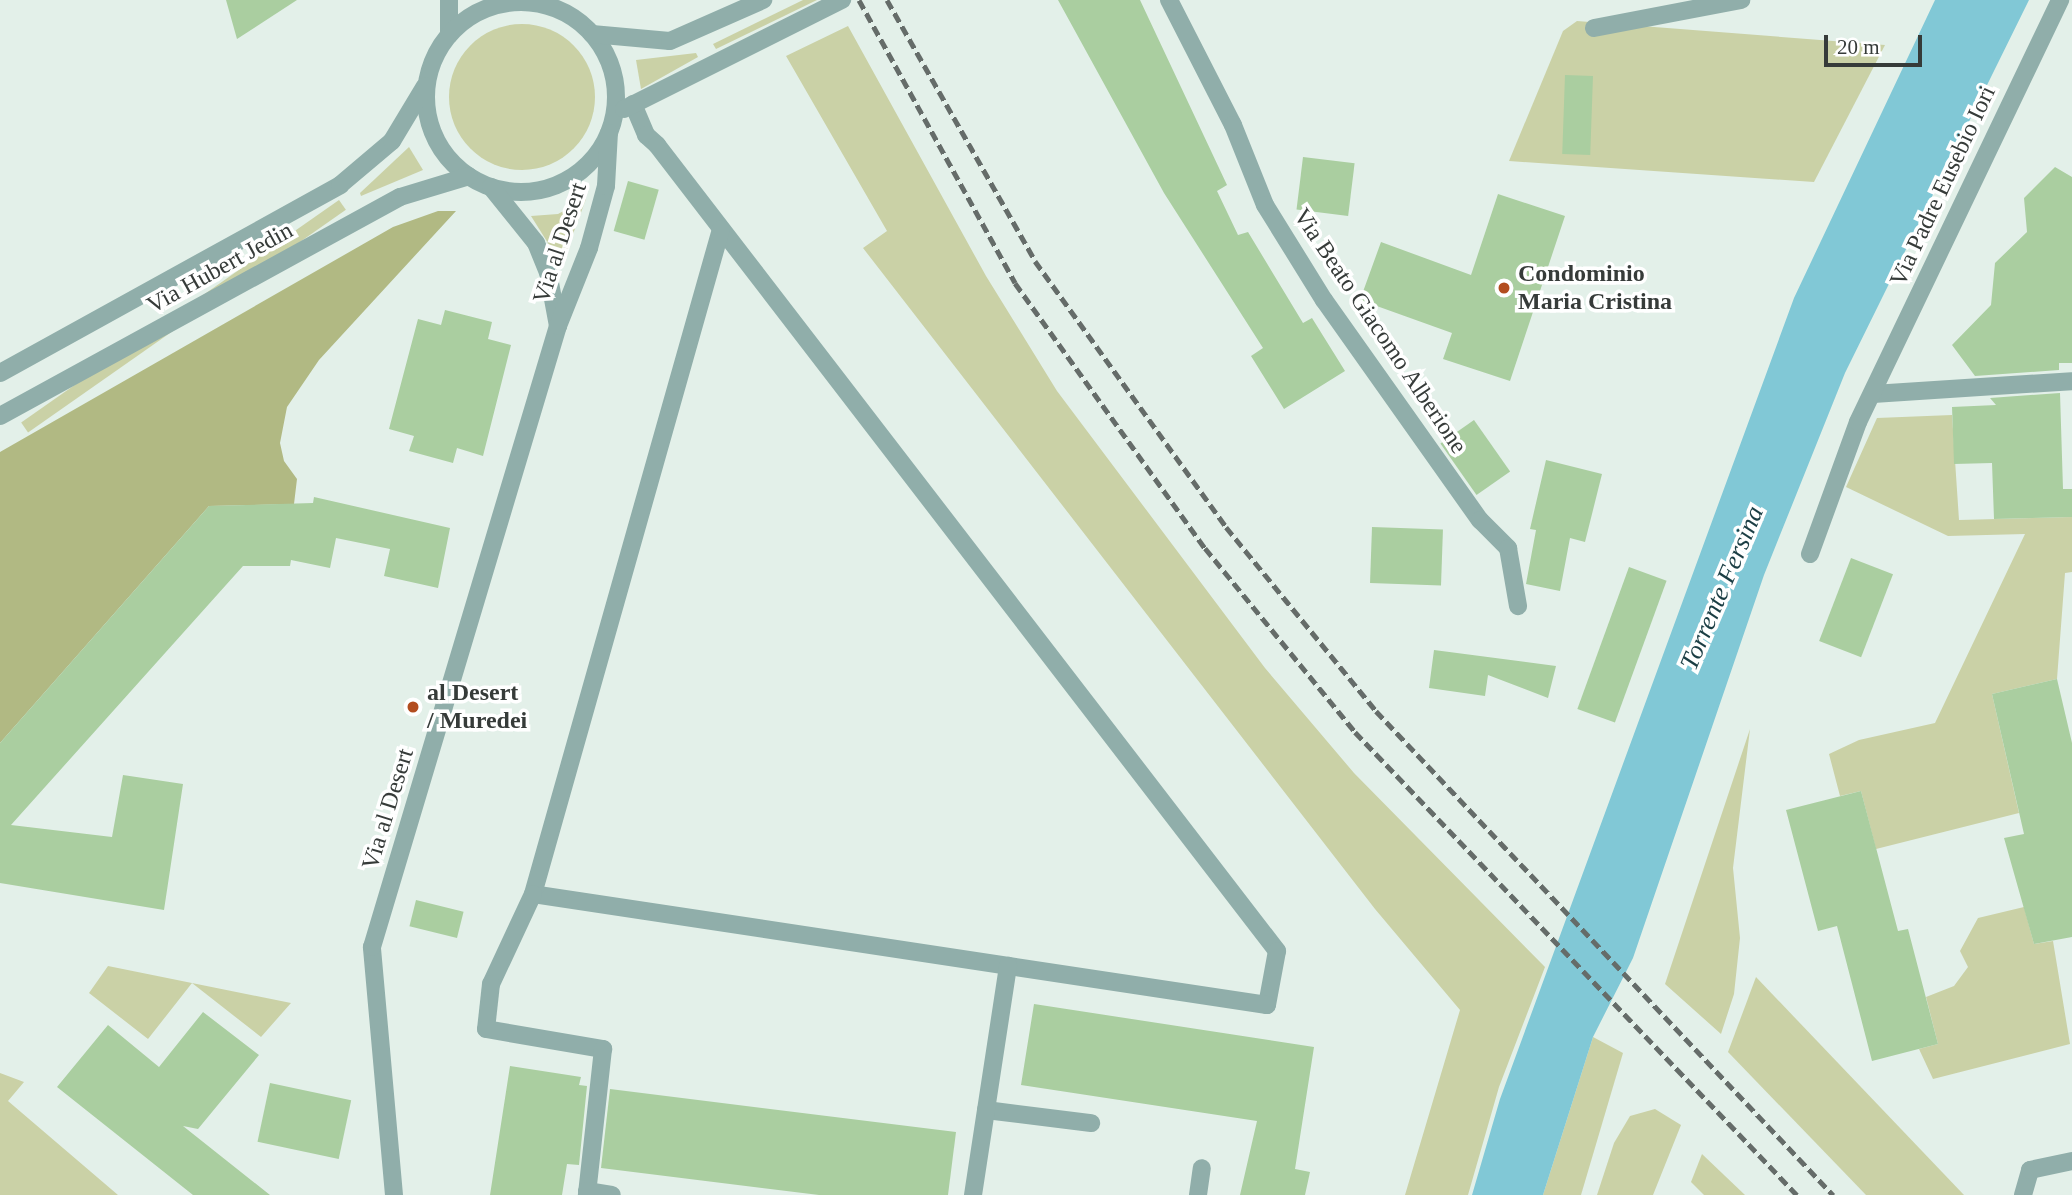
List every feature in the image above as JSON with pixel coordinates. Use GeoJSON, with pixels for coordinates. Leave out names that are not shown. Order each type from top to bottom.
{"type":"FeatureCollection","features":[{"type":"Feature","properties":{"kind":"street"},"geometry":{"type":"LineString","coordinates":[[449,0],[449,35],[427,83],[434,136],[469,176],[491,187],[538,191],[561,184],[597,155],[609,134],[615,113],[612,71],[592,34],[558,9],[535,2],[495,6],[470,17],[449,35]]}},
{"type":"Feature","properties":{"kind":"street"},"geometry":{"type":"LineString","coordinates":[[615,113],[842,0]]}},
{"type":"Feature","properties":{"kind":"street","name":"Via Beato Giacomo Alberione"},"geometry":{"type":"LineString","coordinates":[[1169,0],[1271,215],[1472,509],[1508,548],[1518,606]]}},
{"type":"Feature","properties":{"kind":"street"},"geometry":{"type":"LineString","coordinates":[[1594,28],[1741,0]]}},
{"type":"Feature","properties":{"kind":"street","name":"Via Padre Eusebio Iori"},"geometry":{"type":"LineString","coordinates":[[1810,554],[1873,394],[2060,0]]}},
{"type":"Feature","properties":{"kind":"street"},"geometry":{"type":"LineString","coordinates":[[592,34],[670,41],[760,1]]}},
{"type":"Feature","properties":{"kind":"street","name":"Via Hubert Jedin"},"geometry":{"type":"LineString","coordinates":[[0,373],[340,185],[392,141],[427,83]]}},
{"type":"Feature","properties":{"kind":"street"},"geometry":{"type":"LineString","coordinates":[[533,894],[1267,1005],[1277,951],[646,135],[633,104]]}},
{"type":"Feature","properties":{"kind":"street","name":"Via al Desert"},"geometry":{"type":"LineString","coordinates":[[394,1195],[372,947],[558,326],[606,186],[609,134]]}},
{"type":"Feature","properties":{"kind":"street","name":"Via Hubert Jedin"},"geometry":{"type":"LineString","coordinates":[[0,416],[400,197],[469,176]]}},
{"type":"Feature","properties":{"kind":"street","name":"Via al Desert"},"geometry":{"type":"LineString","coordinates":[[491,187],[536,243],[548,272],[558,326]]}},
{"type":"Feature","properties":{"kind":"street"},"geometry":{"type":"LineString","coordinates":[[612,1195],[587,1193],[603,1049],[486,1029],[491,984],[533,894],[721,229]]}},
{"type":"Feature","properties":{"kind":"street"},"geometry":{"type":"LineString","coordinates":[[1873,394],[2072,381]]}},
{"type":"Feature","properties":{"kind":"street"},"geometry":{"type":"LineString","coordinates":[[973,1195],[1008,966]]}},
{"type":"Feature","properties":{"kind":"street"},"geometry":{"type":"LineString","coordinates":[[986,1110],[1091,1123]]}},
{"type":"Feature","properties":{"kind":"street"},"geometry":{"type":"LineString","coordinates":[[2023,1195],[2030,1170],[2072,1160]]}},
{"type":"Feature","properties":{"kind":"street"},"geometry":{"type":"LineString","coordinates":[[1198,1195],[1202,1168]]}},
{"type":"Feature","properties":{"kind":"green space"},"geometry":{"type":"Polygon","coordinates":[[[803,0],[817,0],[716,49],[713,44],[803,0]]]}},
{"type":"Feature","properties":{"kind":"green space"},"geometry":{"type":"Polygon","coordinates":[[[1577,21],[1885,45],[1814,182],[1509,161],[1563,31],[1577,21]]]}},
{"type":"Feature","properties":{"kind":"green space"},"geometry":{"type":"Polygon","coordinates":[[[522,24],[550,30],[573,46],[589,69],[595,97],[589,125],[573,148],[550,164],[522,170],[494,164],[471,148],[455,125],[449,97],[455,69],[471,46],[494,30],[522,24]]]}},
{"type":"Feature","properties":{"kind":"green space"},"geometry":{"type":"Polygon","coordinates":[[[848,26],[986,276],[1057,391],[1265,668],[1354,773],[1545,967],[1499,1087],[1468,1195],[1405,1195],[1460,1010],[1375,909],[863,248],[887,231],[786,56],[848,26]]]}},
{"type":"Feature","properties":{"kind":"green space"},"geometry":{"type":"Polygon","coordinates":[[[696,53],[698,57],[641,89],[636,60],[696,53]]]}},
{"type":"Feature","properties":{"kind":"green space"},"geometry":{"type":"Polygon","coordinates":[[[409,147],[423,170],[361,196],[360,193],[409,147]]]}},
{"type":"Feature","properties":{"kind":"green space"},"geometry":{"type":"Polygon","coordinates":[[[586,199],[563,267],[531,216],[558,214],[586,199]]]}},
{"type":"Feature","properties":{"kind":"green space"},"geometry":{"type":"Polygon","coordinates":[[[339,200],[346,210],[28,432],[21,423],[339,200]]]}},
{"type":"Feature","properties":{"kind":"green space"},"geometry":{"type":"Polygon","coordinates":[[[438,211],[456,211],[319,360],[287,407],[280,443],[284,461],[297,479],[294,504],[209,506],[0,743],[0,452],[393,227],[438,211]]]}},
{"type":"Feature","properties":{"kind":"green space"},"geometry":{"type":"Polygon","coordinates":[[[1952,415],[1959,520],[2072,517],[2072,572],[2065,573],[2057,679],[1992,694],[2019,813],[1876,849],[1861,791],[1840,796],[1829,754],[1859,740],[1935,723],[2025,534],[1948,536],[1846,487],[1877,418],[1952,415]]]}},
{"type":"Feature","properties":{"kind":"green space"},"geometry":{"type":"Polygon","coordinates":[[[1750,729],[1733,868],[1740,938],[1734,994],[1721,1034],[1665,984],[1750,729]]]}},
{"type":"Feature","properties":{"kind":"green space"},"geometry":{"type":"Polygon","coordinates":[[[2024,907],[2034,944],[2053,941],[2070,1044],[1933,1079],[1919,1049],[1938,1044],[1926,997],[1954,986],[1968,967],[1960,951],[1978,918],[2024,907]]]}},
{"type":"Feature","properties":{"kind":"green space"},"geometry":{"type":"Polygon","coordinates":[[[108,966],[291,1003],[261,1037],[192,983],[148,1039],[89,993],[108,966]]]}},
{"type":"Feature","properties":{"kind":"green space"},"geometry":{"type":"Polygon","coordinates":[[[1756,977],[1964,1195],[1866,1195],[1728,1052],[1756,977]]]}},
{"type":"Feature","properties":{"kind":"green space"},"geometry":{"type":"Polygon","coordinates":[[[1593,1037],[1623,1053],[1581,1195],[1543,1195],[1593,1037]]]}},
{"type":"Feature","properties":{"kind":"green space"},"geometry":{"type":"Polygon","coordinates":[[[0,1073],[24,1082],[8,1101],[118,1195],[0,1195],[0,1073]]]}},
{"type":"Feature","properties":{"kind":"green space"},"geometry":{"type":"Polygon","coordinates":[[[1655,1109],[1681,1125],[1653,1195],[1597,1195],[1614,1143],[1630,1116],[1655,1109]]]}},
{"type":"Feature","properties":{"kind":"green space"},"geometry":{"type":"Polygon","coordinates":[[[1702,1154],[1745,1195],[1704,1195],[1691,1182],[1702,1154]]]}},
{"type":"Feature","properties":{"kind":"water","name":"Torrente Fersina"},"geometry":{"type":"Polygon","coordinates":[[[1935,0],[2029,0],[1845,373],[1764,575],[1633,958],[1593,1037],[1543,1195],[1472,1195],[1500,1099],[1794,298],[1935,0]]]}},
{"type":"Feature","properties":{"kind":"building"},"geometry":{"type":"Polygon","coordinates":[[[226,0],[297,0],[237,39],[226,0]]]}},
{"type":"Feature","properties":{"kind":"building"},"geometry":{"type":"Polygon","coordinates":[[[1058,0],[1140,0],[1227,185],[1217,191],[1238,235],[1248,232],[1303,323],[1312,318],[1345,371],[1284,409],[1251,356],[1263,348],[1164,193],[1058,0]]]}},
{"type":"Feature","properties":{"kind":"building"},"geometry":{"type":"Polygon","coordinates":[[[1565,75],[1593,76],[1590,155],[1562,154],[1565,75]]]}},
{"type":"Feature","properties":{"kind":"building"},"geometry":{"type":"Polygon","coordinates":[[[1303,157],[1355,163],[1348,216],[1297,210],[1303,157]]]}},
{"type":"Feature","properties":{"kind":"building"},"geometry":{"type":"Polygon","coordinates":[[[2055,167],[2072,177],[2072,363],[2059,363],[2059,370],[1975,376],[1952,345],[1991,305],[1995,263],[2027,232],[2024,198],[2055,167]]]}},
{"type":"Feature","properties":{"kind":"building"},"geometry":{"type":"Polygon","coordinates":[[[628,181],[659,190],[644,240],[614,231],[628,181]]]}},
{"type":"Feature","properties":{"kind":"building","name":"Condominio Maria Cristina"},"geometry":{"type":"Polygon","coordinates":[[[1498,194],[1565,216],[1510,381],[1443,359],[1452,333],[1360,300],[1381,242],[1471,275],[1498,194]]]}},
{"type":"Feature","properties":{"kind":"building"},"geometry":{"type":"Polygon","coordinates":[[[445,310],[492,322],[488,339],[511,345],[483,456],[457,448],[453,463],[409,451],[414,436],[389,429],[418,319],[441,325],[445,310]]]}},
{"type":"Feature","properties":{"kind":"building"},"geometry":{"type":"Polygon","coordinates":[[[2060,393],[2063,489],[2072,489],[2072,517],[1994,519],[1992,463],[1954,464],[1952,407],[1996,405],[1990,398],[2060,393]]]}},
{"type":"Feature","properties":{"kind":"building"},"geometry":{"type":"Polygon","coordinates":[[[1474,420],[1510,472],[1477,495],[1440,444],[1474,420]]]}},
{"type":"Feature","properties":{"kind":"building"},"geometry":{"type":"Polygon","coordinates":[[[1546,460],[1602,474],[1585,542],[1570,538],[1560,591],[1526,584],[1536,530],[1530,529],[1546,460]]]}},
{"type":"Feature","properties":{"kind":"building"},"geometry":{"type":"Polygon","coordinates":[[[314,497],[450,528],[438,588],[384,576],[390,549],[336,538],[330,568],[291,560],[290,566],[243,566],[11,825],[112,837],[123,775],[183,784],[164,910],[0,883],[0,743],[209,506],[313,503],[314,497]]]}},
{"type":"Feature","properties":{"kind":"building"},"geometry":{"type":"Polygon","coordinates":[[[1372,527],[1443,529],[1441,585],[1370,583],[1372,527]]]}},
{"type":"Feature","properties":{"kind":"building"},"geometry":{"type":"Polygon","coordinates":[[[1851,558],[1893,574],[1861,657],[1819,641],[1851,558]]]}},
{"type":"Feature","properties":{"kind":"building"},"geometry":{"type":"Polygon","coordinates":[[[1629,567],[1667,581],[1615,723],[1577,709],[1629,567]]]}},
{"type":"Feature","properties":{"kind":"building"},"geometry":{"type":"Polygon","coordinates":[[[1434,650],[1556,666],[1548,698],[1488,675],[1485,696],[1429,688],[1434,650]]]}},
{"type":"Feature","properties":{"kind":"building"},"geometry":{"type":"Polygon","coordinates":[[[2057,679],[2072,743],[2072,937],[2034,944],[2004,838],[2024,834],[1992,694],[2057,679]]]}},
{"type":"Feature","properties":{"kind":"building"},"geometry":{"type":"Polygon","coordinates":[[[1861,791],[1898,931],[1908,929],[1938,1044],[1872,1061],[1837,926],[1818,931],[1786,810],[1861,791]]]}},
{"type":"Feature","properties":{"kind":"building"},"geometry":{"type":"Polygon","coordinates":[[[416,900],[464,912],[457,938],[409,926],[416,900]]]}},
{"type":"Feature","properties":{"kind":"building"},"geometry":{"type":"Polygon","coordinates":[[[1034,1004],[1314,1047],[1295,1169],[1310,1172],[1305,1195],[1240,1195],[1257,1121],[1021,1085],[1034,1004]]]}},
{"type":"Feature","properties":{"kind":"building"},"geometry":{"type":"Polygon","coordinates":[[[203,1012],[259,1055],[198,1129],[183,1126],[270,1195],[193,1195],[57,1087],[108,1025],[159,1067],[203,1012]]]}},
{"type":"Feature","properties":{"kind":"building"},"geometry":{"type":"Polygon","coordinates":[[[510,1066],[581,1077],[579,1085],[587,1086],[579,1165],[567,1164],[562,1195],[490,1195],[510,1066]]]}},
{"type":"Feature","properties":{"kind":"building"},"geometry":{"type":"Polygon","coordinates":[[[270,1083],[351,1100],[339,1159],[258,1142],[270,1083]]]}},
{"type":"Feature","properties":{"kind":"building"},"geometry":{"type":"Polygon","coordinates":[[[610,1089],[956,1132],[948,1195],[819,1195],[601,1168],[610,1089]]]}},
{"type":"Feature","properties":{"kind":"railway"},"geometry":{"type":"LineString","coordinates":[[859,0],[1015,283],[1205,548],[1355,732],[1797,1195]]}},
{"type":"Feature","properties":{"kind":"railway"},"geometry":{"type":"LineString","coordinates":[[887,0],[1035,261],[1226,527],[1376,711],[1833,1195]]}},
{"type":"Feature","properties":{"kind":"place","name":"Condominio Maria Cristina"},"geometry":{"type":"Point","coordinates":[1504,288]}},
{"type":"Feature","properties":{"kind":"place","name":"al Desert / Muredei"},"geometry":{"type":"Point","coordinates":[413,707]}}]}
